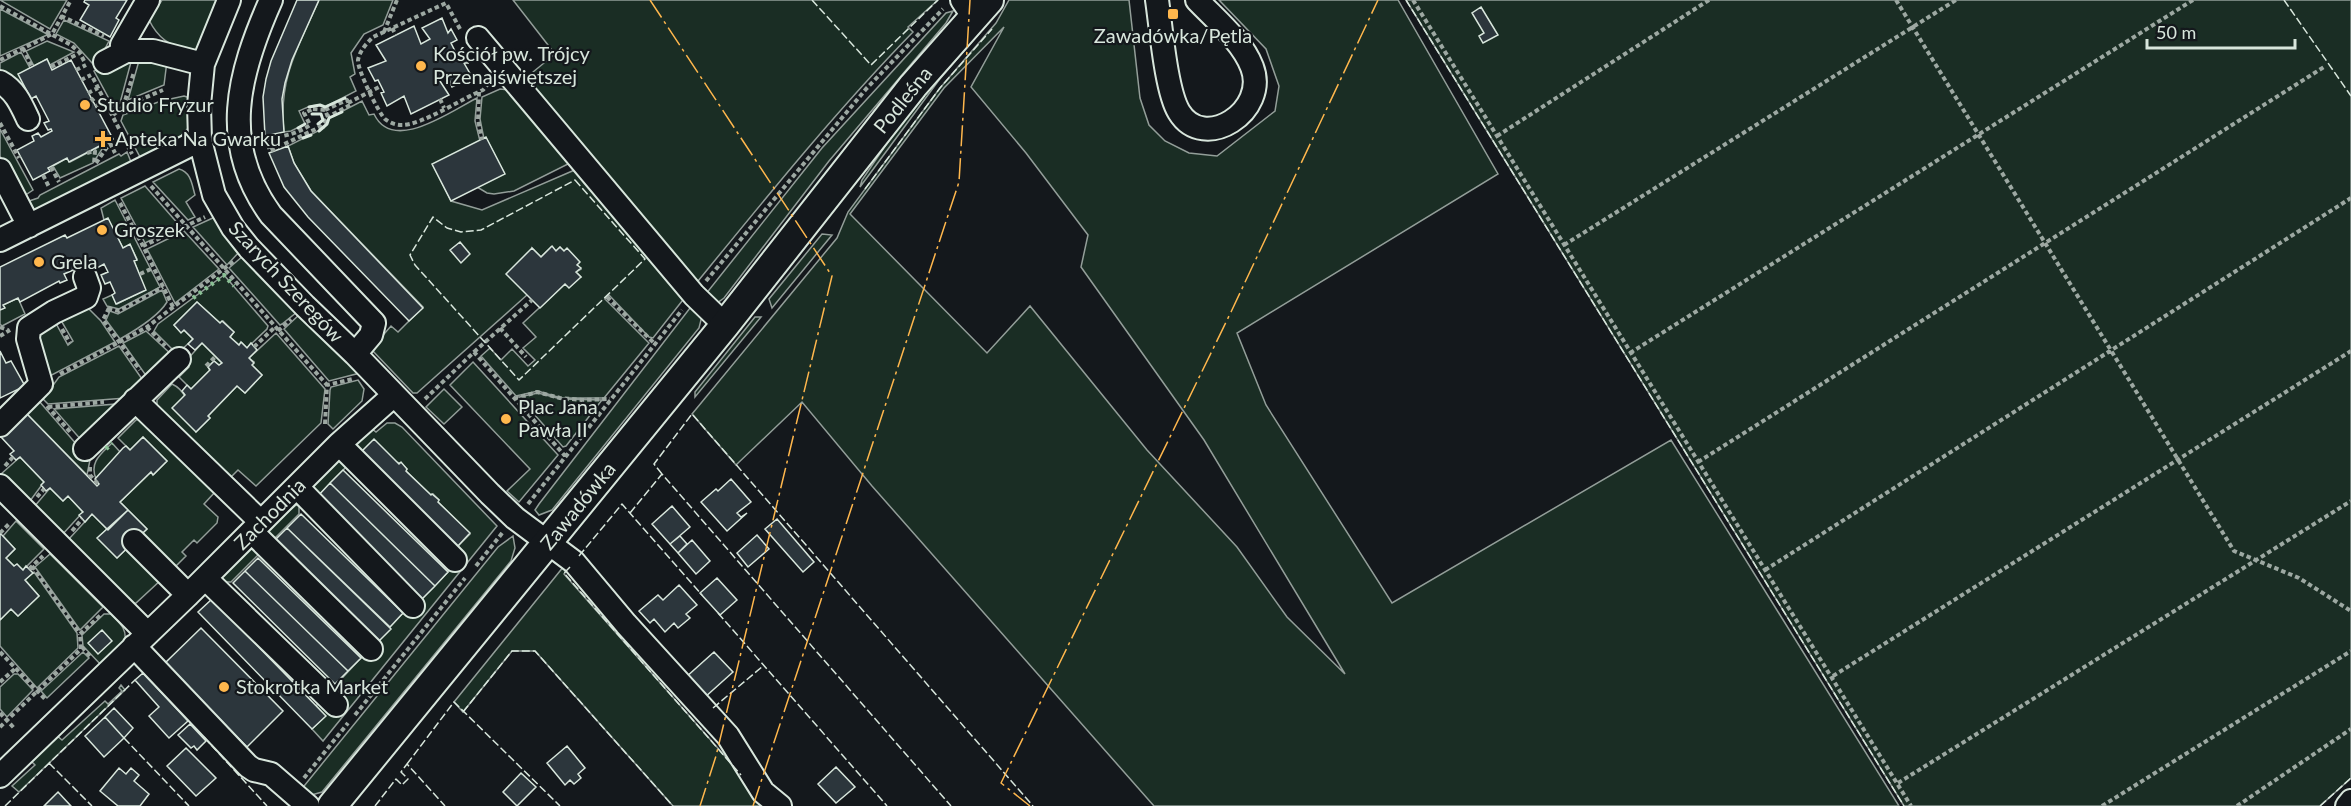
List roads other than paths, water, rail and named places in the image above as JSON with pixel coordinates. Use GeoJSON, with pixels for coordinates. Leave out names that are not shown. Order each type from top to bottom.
{"type":"FeatureCollection","features":[{"type":"Feature","properties":{"kind":"main road","name":"Podleśna"},"geometry":{"type":"LineString","coordinates":[[821,204],[913,86],[969,5]]}},
{"type":"Feature","properties":{"kind":"main road","name":"Zawadówka"},"geometry":{"type":"LineString","coordinates":[[332,806],[548,543],[821,204]]}},
{"type":"Feature","properties":{"kind":"street"},"geometry":{"type":"LineString","coordinates":[[129,49],[148,0]]}},
{"type":"Feature","properties":{"kind":"street","name":"Szarych Szeregów"},"geometry":{"type":"LineString","coordinates":[[228,0],[203,64],[199,105],[200,140],[213,195],[233,228],[304,306],[355,354],[515,518],[574,562],[626,624],[702,705],[728,736],[763,792],[780,806]]}},
{"type":"Feature","properties":{"kind":"street","name":"Szarych Szeregów"},"geometry":{"type":"LineString","coordinates":[[271,0],[249,52],[239,93],[239,139],[243,161],[258,197],[272,215],[374,323],[371,335],[355,354]]}},
{"type":"Feature","properties":{"kind":"street"},"geometry":{"type":"LineString","coordinates":[[1157,0],[1172,98],[1180,114],[1193,125],[1208,129],[1223,125],[1240,116],[1250,104],[1254,89],[1253,69],[1244,50],[1197,0]]}},
{"type":"Feature","properties":{"kind":"street"},"geometry":{"type":"LineString","coordinates":[[470,35],[694,296],[724,325]]}},
{"type":"Feature","properties":{"kind":"street"},"geometry":{"type":"LineString","coordinates":[[94,67],[129,49],[153,51],[203,64]]}},
{"type":"Feature","properties":{"kind":"street"},"geometry":{"type":"LineString","coordinates":[[0,82],[9,87],[19,100],[28,119]]}},
{"type":"Feature","properties":{"kind":"street"},"geometry":{"type":"LineString","coordinates":[[0,240],[200,140]]}},
{"type":"Feature","properties":{"kind":"street"},"geometry":{"type":"LineString","coordinates":[[0,170],[29,226]]}},
{"type":"Feature","properties":{"kind":"street"},"geometry":{"type":"LineString","coordinates":[[0,424],[41,384],[28,339],[29,328],[54,312],[86,297],[89,288],[85,277]]}},
{"type":"Feature","properties":{"kind":"street"},"geometry":{"type":"LineString","coordinates":[[89,454],[143,393],[178,358]]}},
{"type":"Feature","properties":{"kind":"street"},"geometry":{"type":"LineString","coordinates":[[143,393],[256,527],[371,649]]}},
{"type":"Feature","properties":{"kind":"street","name":"Zachodnia"},"geometry":{"type":"LineString","coordinates":[[0,776],[188,595],[339,444],[394,395]]}},
{"type":"Feature","properties":{"kind":"street"},"geometry":{"type":"LineString","coordinates":[[339,444],[455,560]]}},
{"type":"Feature","properties":{"kind":"street"},"geometry":{"type":"LineString","coordinates":[[0,486],[140,640],[248,766],[254,770],[271,774],[300,799]]}},
{"type":"Feature","properties":{"kind":"street"},"geometry":{"type":"LineString","coordinates":[[297,487],[413,606]]}},
{"type":"Feature","properties":{"kind":"street"},"geometry":{"type":"LineString","coordinates":[[134,541],[188,595]]}},
{"type":"Feature","properties":{"kind":"street"},"geometry":{"type":"LineString","coordinates":[[205,578],[336,705]]}},
{"type":"Feature","properties":{"kind":"street"},"geometry":{"type":"LineString","coordinates":[[2347,806],[2351,801]]}},
{"type":"Feature","properties":{"kind":"place","name":"Zawadówka/Pętla"},"geometry":{"type":"Point","coordinates":[1173,14]}},
{"type":"Feature","properties":{"kind":"place","name":"Kościół pw. Trójcy Przenajświętszej"},"geometry":{"type":"Point","coordinates":[421,66]}},
{"type":"Feature","properties":{"kind":"place","name":"Studio Fryzur"},"geometry":{"type":"Point","coordinates":[85,105]}},
{"type":"Feature","properties":{"kind":"place","name":"Apteka Na Gwarku"},"geometry":{"type":"Point","coordinates":[103,139]}},
{"type":"Feature","properties":{"kind":"place","name":"Groszek"},"geometry":{"type":"Point","coordinates":[102,230]}},
{"type":"Feature","properties":{"kind":"place","name":"Grela"},"geometry":{"type":"Point","coordinates":[39,262]}},
{"type":"Feature","properties":{"kind":"place","name":"Plac Jana Pawła II"},"geometry":{"type":"Point","coordinates":[506,419]}},
{"type":"Feature","properties":{"kind":"place","name":"Stokrotka Market"},"geometry":{"type":"Point","coordinates":[224,687]}}]}
